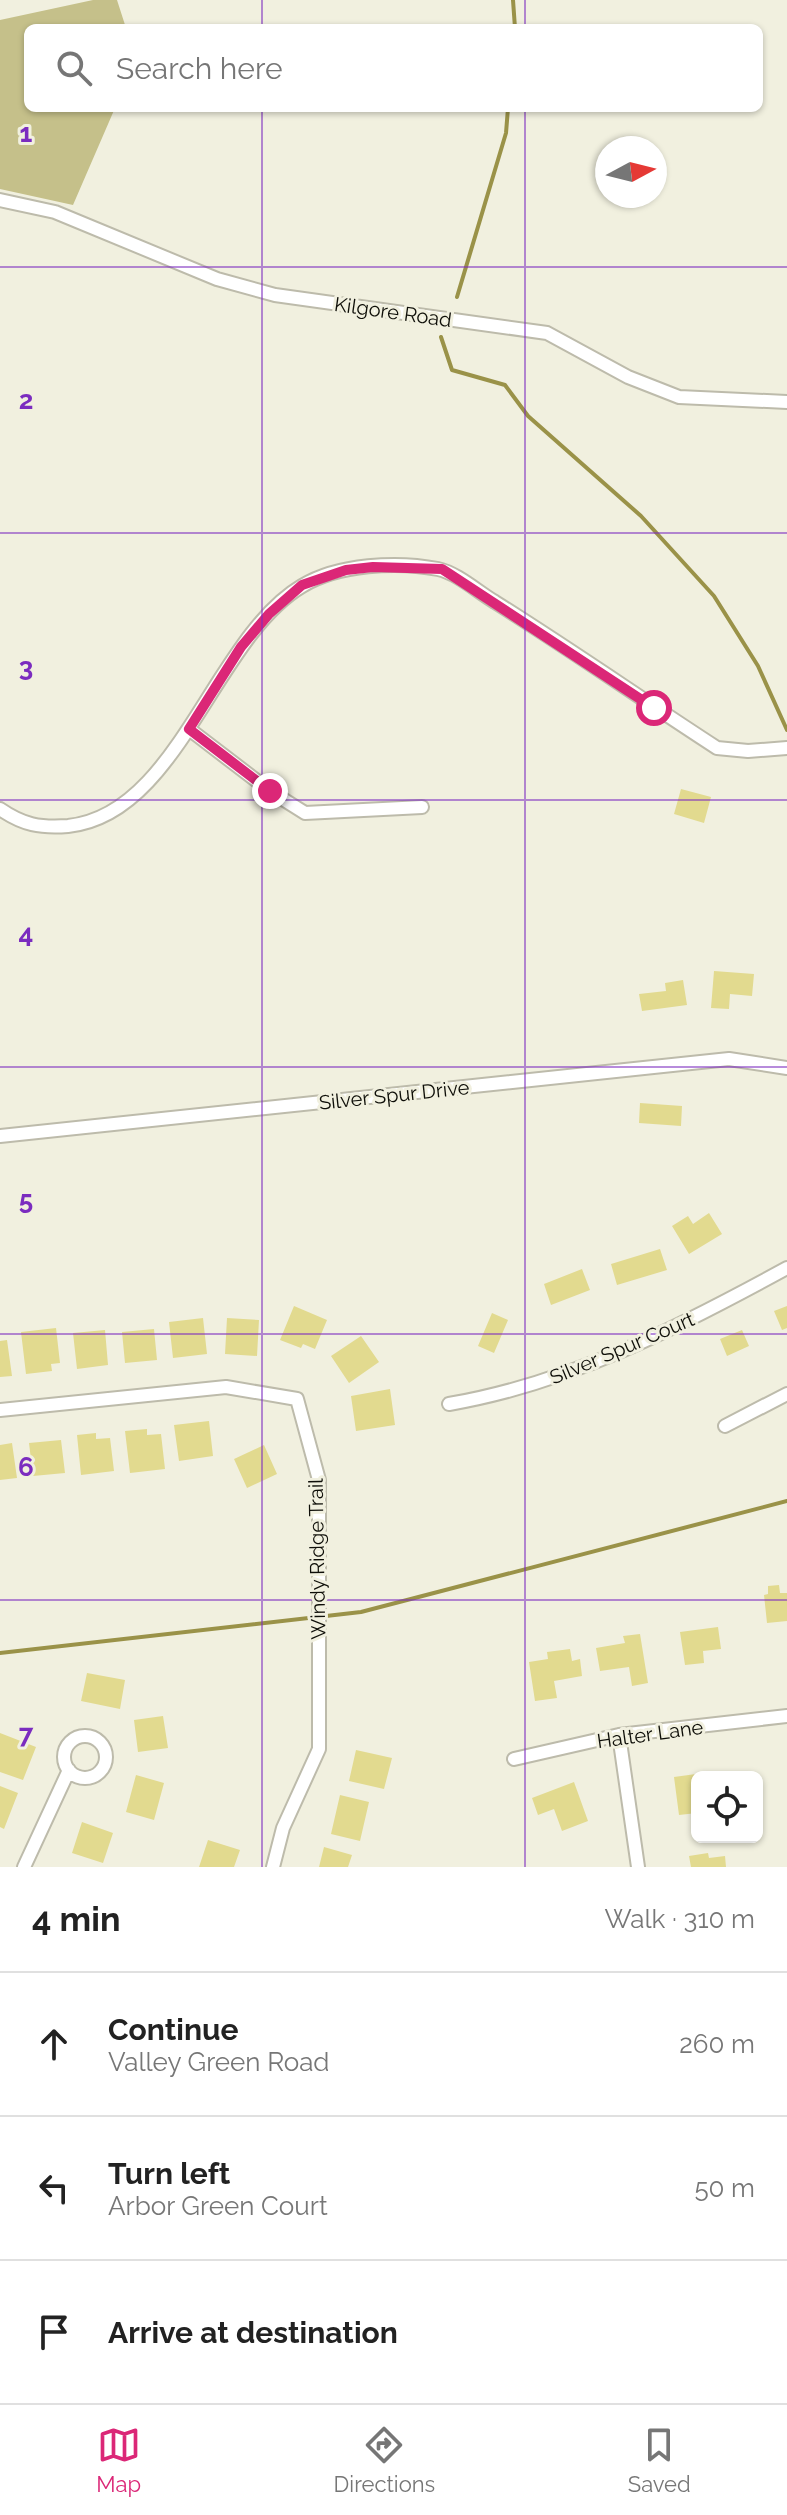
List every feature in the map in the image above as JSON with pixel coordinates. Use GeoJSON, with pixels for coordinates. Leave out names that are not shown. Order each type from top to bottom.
{"type":"FeatureCollection","features":[{"type":"Feature","properties":{"kind":"street","name":"Kilgore Road"},"geometry":{"type":"LineString","coordinates":[[0,200],[55,212],[217,279],[275,295],[547,333],[628,377],[679,397],[787,402]]}},
{"type":"Feature","properties":{"kind":"street"},"geometry":{"type":"LineString","coordinates":[[0,809],[21,823],[44,828],[106,817],[132,797],[189,729],[241,647],[269,614],[302,585],[346,570],[417,566],[442,569],[717,748],[748,751],[787,748]]}},
{"type":"Feature","properties":{"kind":"street"},"geometry":{"type":"LineString","coordinates":[[189,729],[270,791],[305,813],[422,807]]}},
{"type":"Feature","properties":{"kind":"street","name":"Silver Spur Drive"},"geometry":{"type":"LineString","coordinates":[[0,1136],[729,1059],[787,1068]]}},
{"type":"Feature","properties":{"kind":"street","name":"Silver Spur Court"},"geometry":{"type":"LineString","coordinates":[[449,1404],[561,1376],[648,1340],[787,1268]]}},
{"type":"Feature","properties":{"kind":"street","name":"Windy Ridge Trail"},"geometry":{"type":"LineString","coordinates":[[0,1410],[226,1387],[297,1399],[319,1480],[319,1749],[283,1828],[273,1867]]}},
{"type":"Feature","properties":{"kind":"street"},"geometry":{"type":"LineString","coordinates":[[725,1426],[787,1394]]}},
{"type":"Feature","properties":{"kind":"street","name":"Halter Lane"},"geometry":{"type":"LineString","coordinates":[[514,1759],[619,1735],[787,1716]]}},
{"type":"Feature","properties":{"kind":"street"},"geometry":{"type":"LineString","coordinates":[[619,1735],[638,1867]]}},
{"type":"Feature","properties":{"kind":"street"},"geometry":{"type":"LineString","coordinates":[[24,1867],[69,1770]]}},
{"type":"Feature","properties":{"kind":"shaded area"},"geometry":{"type":"Polygon","coordinates":[[[93,0],[117,0],[125,24],[24,24],[24,112],[113,112],[73,205],[0,189],[0,20],[93,0]]]}},
{"type":"Feature","properties":{"kind":"building"},"geometry":{"type":"Polygon","coordinates":[[[681,789],[711,797],[704,823],[674,814],[681,789]]]}},
{"type":"Feature","properties":{"kind":"building"},"geometry":{"type":"Polygon","coordinates":[[[714,971],[754,974],[752,996],[730,994],[729,1009],[711,1008],[714,971]]]}},
{"type":"Feature","properties":{"kind":"building"},"geometry":{"type":"Polygon","coordinates":[[[683,980],[687,1005],[642,1011],[639,994],[666,991],[665,983],[683,980]]]}},
{"type":"Feature","properties":{"kind":"building"},"geometry":{"type":"Polygon","coordinates":[[[640,1103],[682,1106],[681,1126],[639,1123],[640,1103]]]}},
{"type":"Feature","properties":{"kind":"building"},"geometry":{"type":"Polygon","coordinates":[[[709,1213],[722,1234],[689,1254],[672,1226],[688,1216],[693,1224],[709,1213]]]}},
{"type":"Feature","properties":{"kind":"building"},"geometry":{"type":"Polygon","coordinates":[[[660,1249],[667,1270],[617,1285],[611,1264],[660,1249]]]}},
{"type":"Feature","properties":{"kind":"building"},"geometry":{"type":"Polygon","coordinates":[[[582,1269],[590,1290],[551,1305],[544,1284],[582,1269]]]}},
{"type":"Feature","properties":{"kind":"building"},"geometry":{"type":"Polygon","coordinates":[[[294,1306],[327,1320],[315,1349],[303,1344],[301,1348],[280,1340],[294,1306]]]}},
{"type":"Feature","properties":{"kind":"building"},"geometry":{"type":"Polygon","coordinates":[[[787,1306],[787,1328],[782,1330],[774,1311],[787,1306]]]}},
{"type":"Feature","properties":{"kind":"building"},"geometry":{"type":"Polygon","coordinates":[[[492,1313],[508,1320],[494,1353],[478,1346],[492,1313]]]}},
{"type":"Feature","properties":{"kind":"building"},"geometry":{"type":"Polygon","coordinates":[[[203,1318],[207,1354],[173,1358],[169,1322],[203,1318]]]}},
{"type":"Feature","properties":{"kind":"building"},"geometry":{"type":"Polygon","coordinates":[[[227,1318],[259,1320],[257,1356],[225,1354],[227,1318]]]}},
{"type":"Feature","properties":{"kind":"building"},"geometry":{"type":"Polygon","coordinates":[[[56,1328],[60,1363],[51,1364],[52,1371],[26,1374],[21,1332],[56,1328]]]}},
{"type":"Feature","properties":{"kind":"building"},"geometry":{"type":"Polygon","coordinates":[[[154,1329],[157,1360],[125,1363],[122,1332],[154,1329]]]}},
{"type":"Feature","properties":{"kind":"building"},"geometry":{"type":"Polygon","coordinates":[[[105,1330],[108,1365],[77,1369],[73,1333],[105,1330]]]}},
{"type":"Feature","properties":{"kind":"building"},"geometry":{"type":"Polygon","coordinates":[[[742,1330],[749,1346],[727,1356],[720,1339],[742,1330]]]}},
{"type":"Feature","properties":{"kind":"building"},"geometry":{"type":"Polygon","coordinates":[[[361,1336],[379,1362],[349,1383],[331,1356],[361,1336]]]}},
{"type":"Feature","properties":{"kind":"building"},"geometry":{"type":"Polygon","coordinates":[[[7,1340],[12,1376],[0,1377],[0,1341],[7,1340]]]}},
{"type":"Feature","properties":{"kind":"building"},"geometry":{"type":"Polygon","coordinates":[[[390,1389],[395,1425],[356,1431],[351,1396],[390,1389]]]}},
{"type":"Feature","properties":{"kind":"building"},"geometry":{"type":"Polygon","coordinates":[[[209,1421],[213,1456],[179,1461],[174,1425],[209,1421]]]}},
{"type":"Feature","properties":{"kind":"building"},"geometry":{"type":"Polygon","coordinates":[[[147,1429],[147,1435],[161,1434],[165,1469],[130,1473],[125,1431],[147,1429]]]}},
{"type":"Feature","properties":{"kind":"building"},"geometry":{"type":"Polygon","coordinates":[[[96,1433],[96,1439],[110,1438],[114,1471],[81,1475],[77,1435],[96,1433]]]}},
{"type":"Feature","properties":{"kind":"building"},"geometry":{"type":"Polygon","coordinates":[[[61,1440],[65,1473],[33,1476],[29,1443],[61,1440]]]}},
{"type":"Feature","properties":{"kind":"building"},"geometry":{"type":"Polygon","coordinates":[[[12,1443],[17,1478],[0,1480],[0,1445],[12,1443]]]}},
{"type":"Feature","properties":{"kind":"building"},"geometry":{"type":"Polygon","coordinates":[[[264,1445],[277,1474],[247,1488],[234,1459],[264,1445]]]}},
{"type":"Feature","properties":{"kind":"building"},"geometry":{"type":"Polygon","coordinates":[[[779,1585],[780,1593],[787,1593],[787,1621],[767,1623],[764,1595],[768,1594],[768,1586],[779,1585]]]}},
{"type":"Feature","properties":{"kind":"building"},"geometry":{"type":"Polygon","coordinates":[[[718,1627],[721,1649],[703,1651],[704,1663],[685,1665],[680,1632],[718,1627]]]}},
{"type":"Feature","properties":{"kind":"building"},"geometry":{"type":"Polygon","coordinates":[[[640,1634],[648,1683],[632,1686],[629,1667],[600,1671],[596,1648],[625,1643],[623,1636],[640,1634]]]}},
{"type":"Feature","properties":{"kind":"building"},"geometry":{"type":"Polygon","coordinates":[[[570,1649],[572,1661],[580,1659],[582,1676],[554,1681],[557,1698],[535,1701],[529,1662],[548,1659],[547,1652],[570,1649]]]}},
{"type":"Feature","properties":{"kind":"building"},"geometry":{"type":"Polygon","coordinates":[[[87,1673],[125,1680],[120,1709],[81,1701],[87,1673]]]}},
{"type":"Feature","properties":{"kind":"building"},"geometry":{"type":"Polygon","coordinates":[[[163,1716],[168,1748],[138,1752],[134,1720],[163,1716]]]}},
{"type":"Feature","properties":{"kind":"building"},"geometry":{"type":"Polygon","coordinates":[[[0,1733],[36,1747],[23,1780],[0,1772],[0,1733]]]}},
{"type":"Feature","properties":{"kind":"building"},"geometry":{"type":"Polygon","coordinates":[[[356,1750],[392,1758],[384,1789],[349,1781],[356,1750]]]}},
{"type":"Feature","properties":{"kind":"building"},"geometry":{"type":"Polygon","coordinates":[[[136,1775],[164,1783],[154,1820],[126,1812],[136,1775]]]}},
{"type":"Feature","properties":{"kind":"building"},"geometry":{"type":"Polygon","coordinates":[[[691,1775],[691,1814],[679,1815],[674,1777],[691,1775]]]}},
{"type":"Feature","properties":{"kind":"building"},"geometry":{"type":"Polygon","coordinates":[[[574,1782],[588,1821],[562,1831],[554,1809],[538,1815],[532,1798],[574,1782]]]}},
{"type":"Feature","properties":{"kind":"building"},"geometry":{"type":"Polygon","coordinates":[[[0,1786],[18,1793],[4,1829],[0,1827],[0,1786]]]}},
{"type":"Feature","properties":{"kind":"building"},"geometry":{"type":"Polygon","coordinates":[[[340,1795],[369,1802],[360,1841],[331,1834],[340,1795]]]}},
{"type":"Feature","properties":{"kind":"building"},"geometry":{"type":"Polygon","coordinates":[[[82,1822],[113,1833],[103,1863],[72,1853],[82,1822]]]}},
{"type":"Feature","properties":{"kind":"building"},"geometry":{"type":"Polygon","coordinates":[[[208,1840],[240,1850],[234,1867],[199,1867],[208,1840]]]}},
{"type":"Feature","properties":{"kind":"building"},"geometry":{"type":"Polygon","coordinates":[[[324,1847],[352,1855],[348,1867],[319,1867],[324,1847]]]}},
{"type":"Feature","properties":{"kind":"building"},"geometry":{"type":"Polygon","coordinates":[[[708,1853],[709,1858],[725,1856],[726,1867],[691,1867],[689,1856],[708,1853]]]}},
{"type":"Feature","properties":{"kind":"waterway"},"geometry":{"type":"LineString","coordinates":[[513,0],[515,24]]}},
{"type":"Feature","properties":{"kind":"waterway"},"geometry":{"type":"LineString","coordinates":[[457,297],[506,133],[508,112]]}},
{"type":"Feature","properties":{"kind":"waterway"},"geometry":{"type":"LineString","coordinates":[[441,337],[452,370],[505,385],[528,416],[641,516],[714,596],[758,666],[787,730]]}},
{"type":"Feature","properties":{"kind":"waterway"},"geometry":{"type":"LineString","coordinates":[[0,1653],[361,1612],[787,1501]]}},
{"type":"Feature","properties":{"kind":"route"},"geometry":{"type":"LineString","coordinates":[[270,791],[189,729],[241,647],[269,614],[302,585],[346,570],[417,566],[442,569],[654,708]]}}]}
